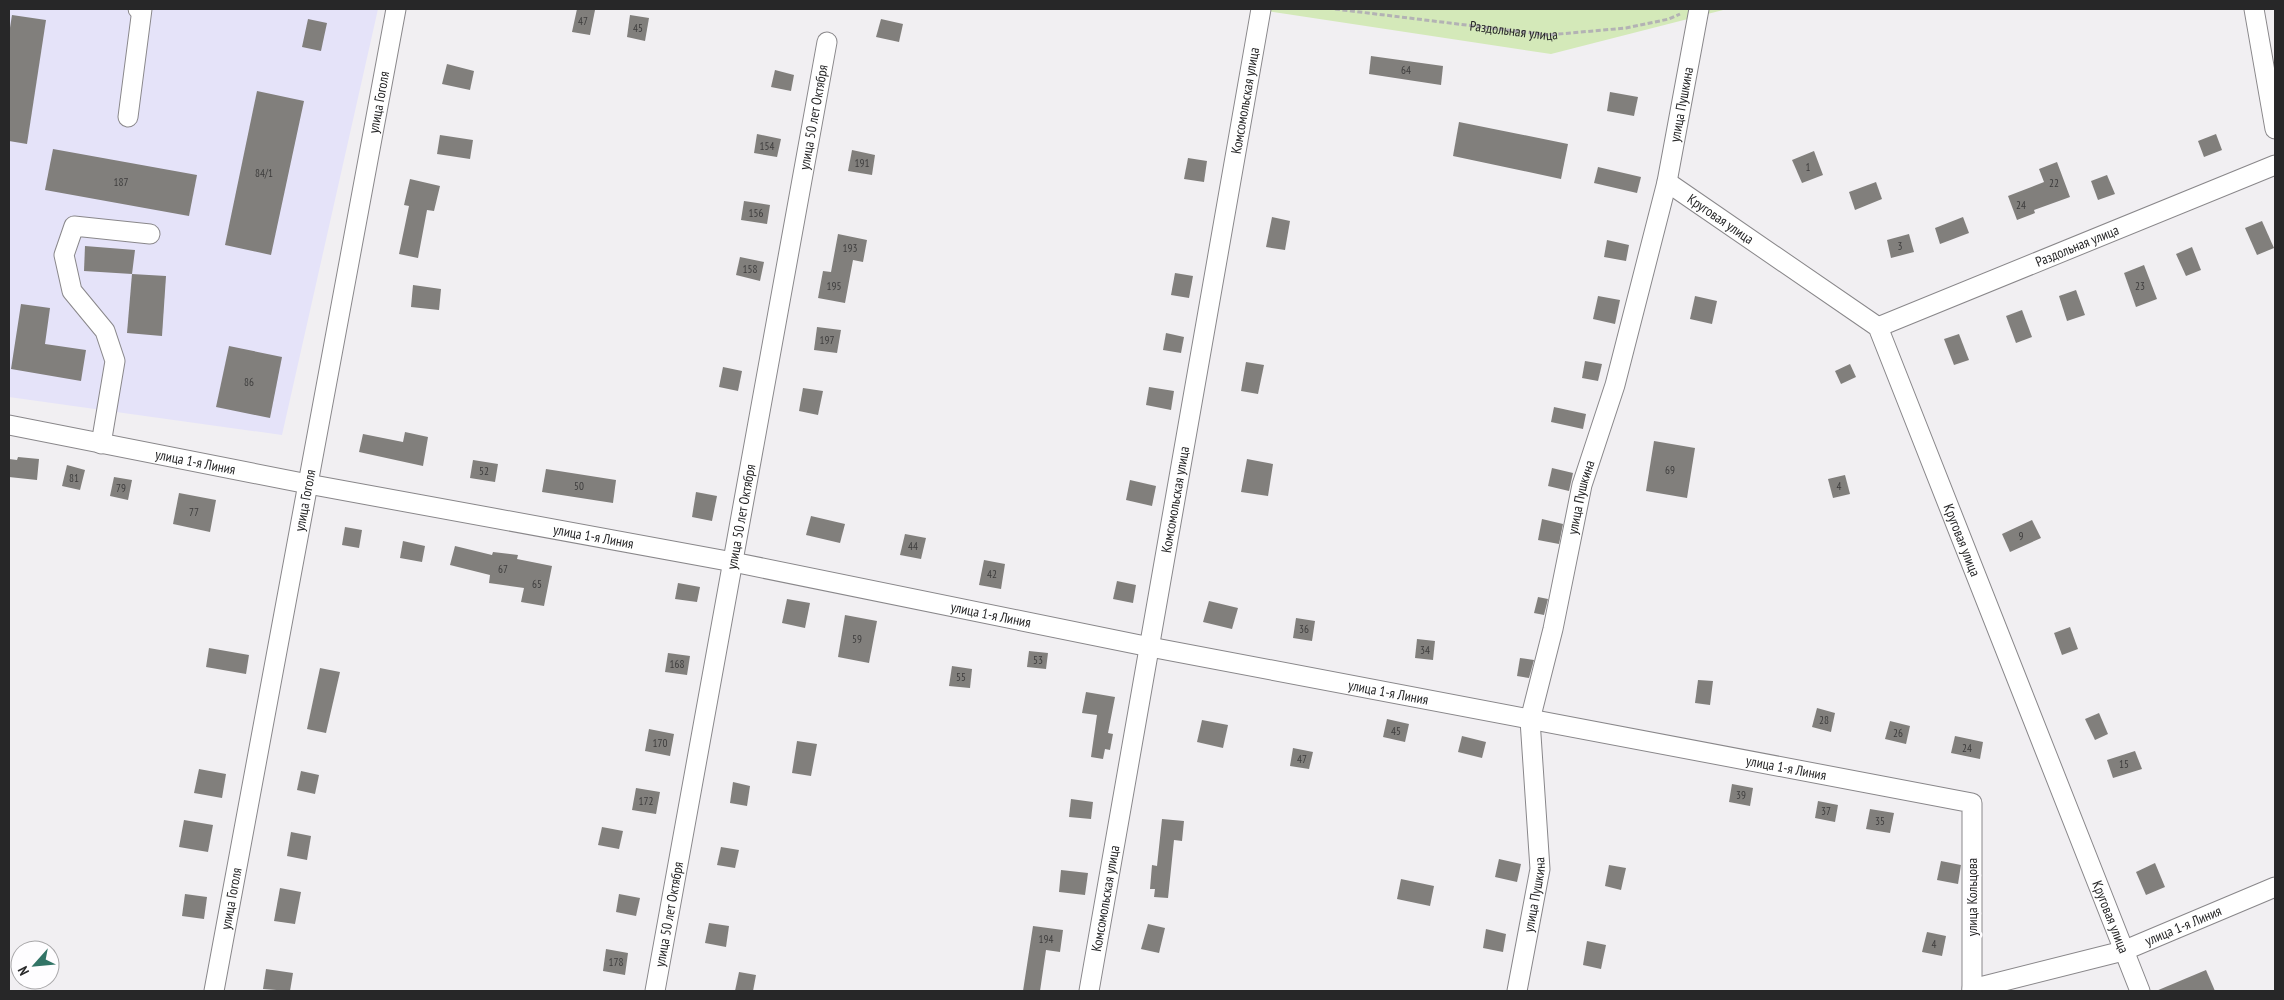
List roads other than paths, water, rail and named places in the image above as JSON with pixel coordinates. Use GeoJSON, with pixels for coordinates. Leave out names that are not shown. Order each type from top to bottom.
{"type":"FeatureCollection","features":[{"type":"Feature","properties":{"kind":"street"},"geometry":{"type":"LineString","coordinates":[[128,117],[142,9],[138,9]]}},
{"type":"Feature","properties":{"kind":"street","name":"улица Гоголя"},"geometry":{"type":"LineString","coordinates":[[214,991],[396,9]]}},
{"type":"Feature","properties":{"kind":"street","name":"Комсомольская улица"},"geometry":{"type":"LineString","coordinates":[[1089,991],[1261,9]]}},
{"type":"Feature","properties":{"kind":"street"},"geometry":{"type":"LineString","coordinates":[[2254,9],[2275,129]]}},
{"type":"Feature","properties":{"kind":"street","name":"улица Пушкина"},"geometry":{"type":"LineString","coordinates":[[1517,991],[1540,868],[1530,720],[1553,629],[1582,485],[1615,385],[1667,182],[1691,10]]}},
{"type":"Feature","properties":{"kind":"street","name":"улица 50 лет Октября"},"geometry":{"type":"LineString","coordinates":[[655,991],[826,42]]}},
{"type":"Feature","properties":{"kind":"street","name":"Раздольная улица"},"geometry":{"type":"LineString","coordinates":[[1878,327],[2275,165]]}},
{"type":"Feature","properties":{"kind":"street","name":"Круговая улица"},"geometry":{"type":"LineString","coordinates":[[1667,182],[1878,327],[2140,991]]}},
{"type":"Feature","properties":{"kind":"street"},"geometry":{"type":"LineString","coordinates":[[101,444],[115,361],[105,331],[72,291],[64,255],[74,226],[150,234]]}},
{"type":"Feature","properties":{"kind":"street","name":"улица 1-я Линия"},"geometry":{"type":"LineString","coordinates":[[9,425],[308,484],[733,562],[1150,647],[1972,803]]}},
{"type":"Feature","properties":{"kind":"street","name":"улица Кольцова"},"geometry":{"type":"LineString","coordinates":[[1972,803],[1972,990]]}},
{"type":"Feature","properties":{"kind":"street","name":"улица 1-я Линия"},"geometry":{"type":"LineString","coordinates":[[1972,990],[2123,951],[2275,887]]}}]}
